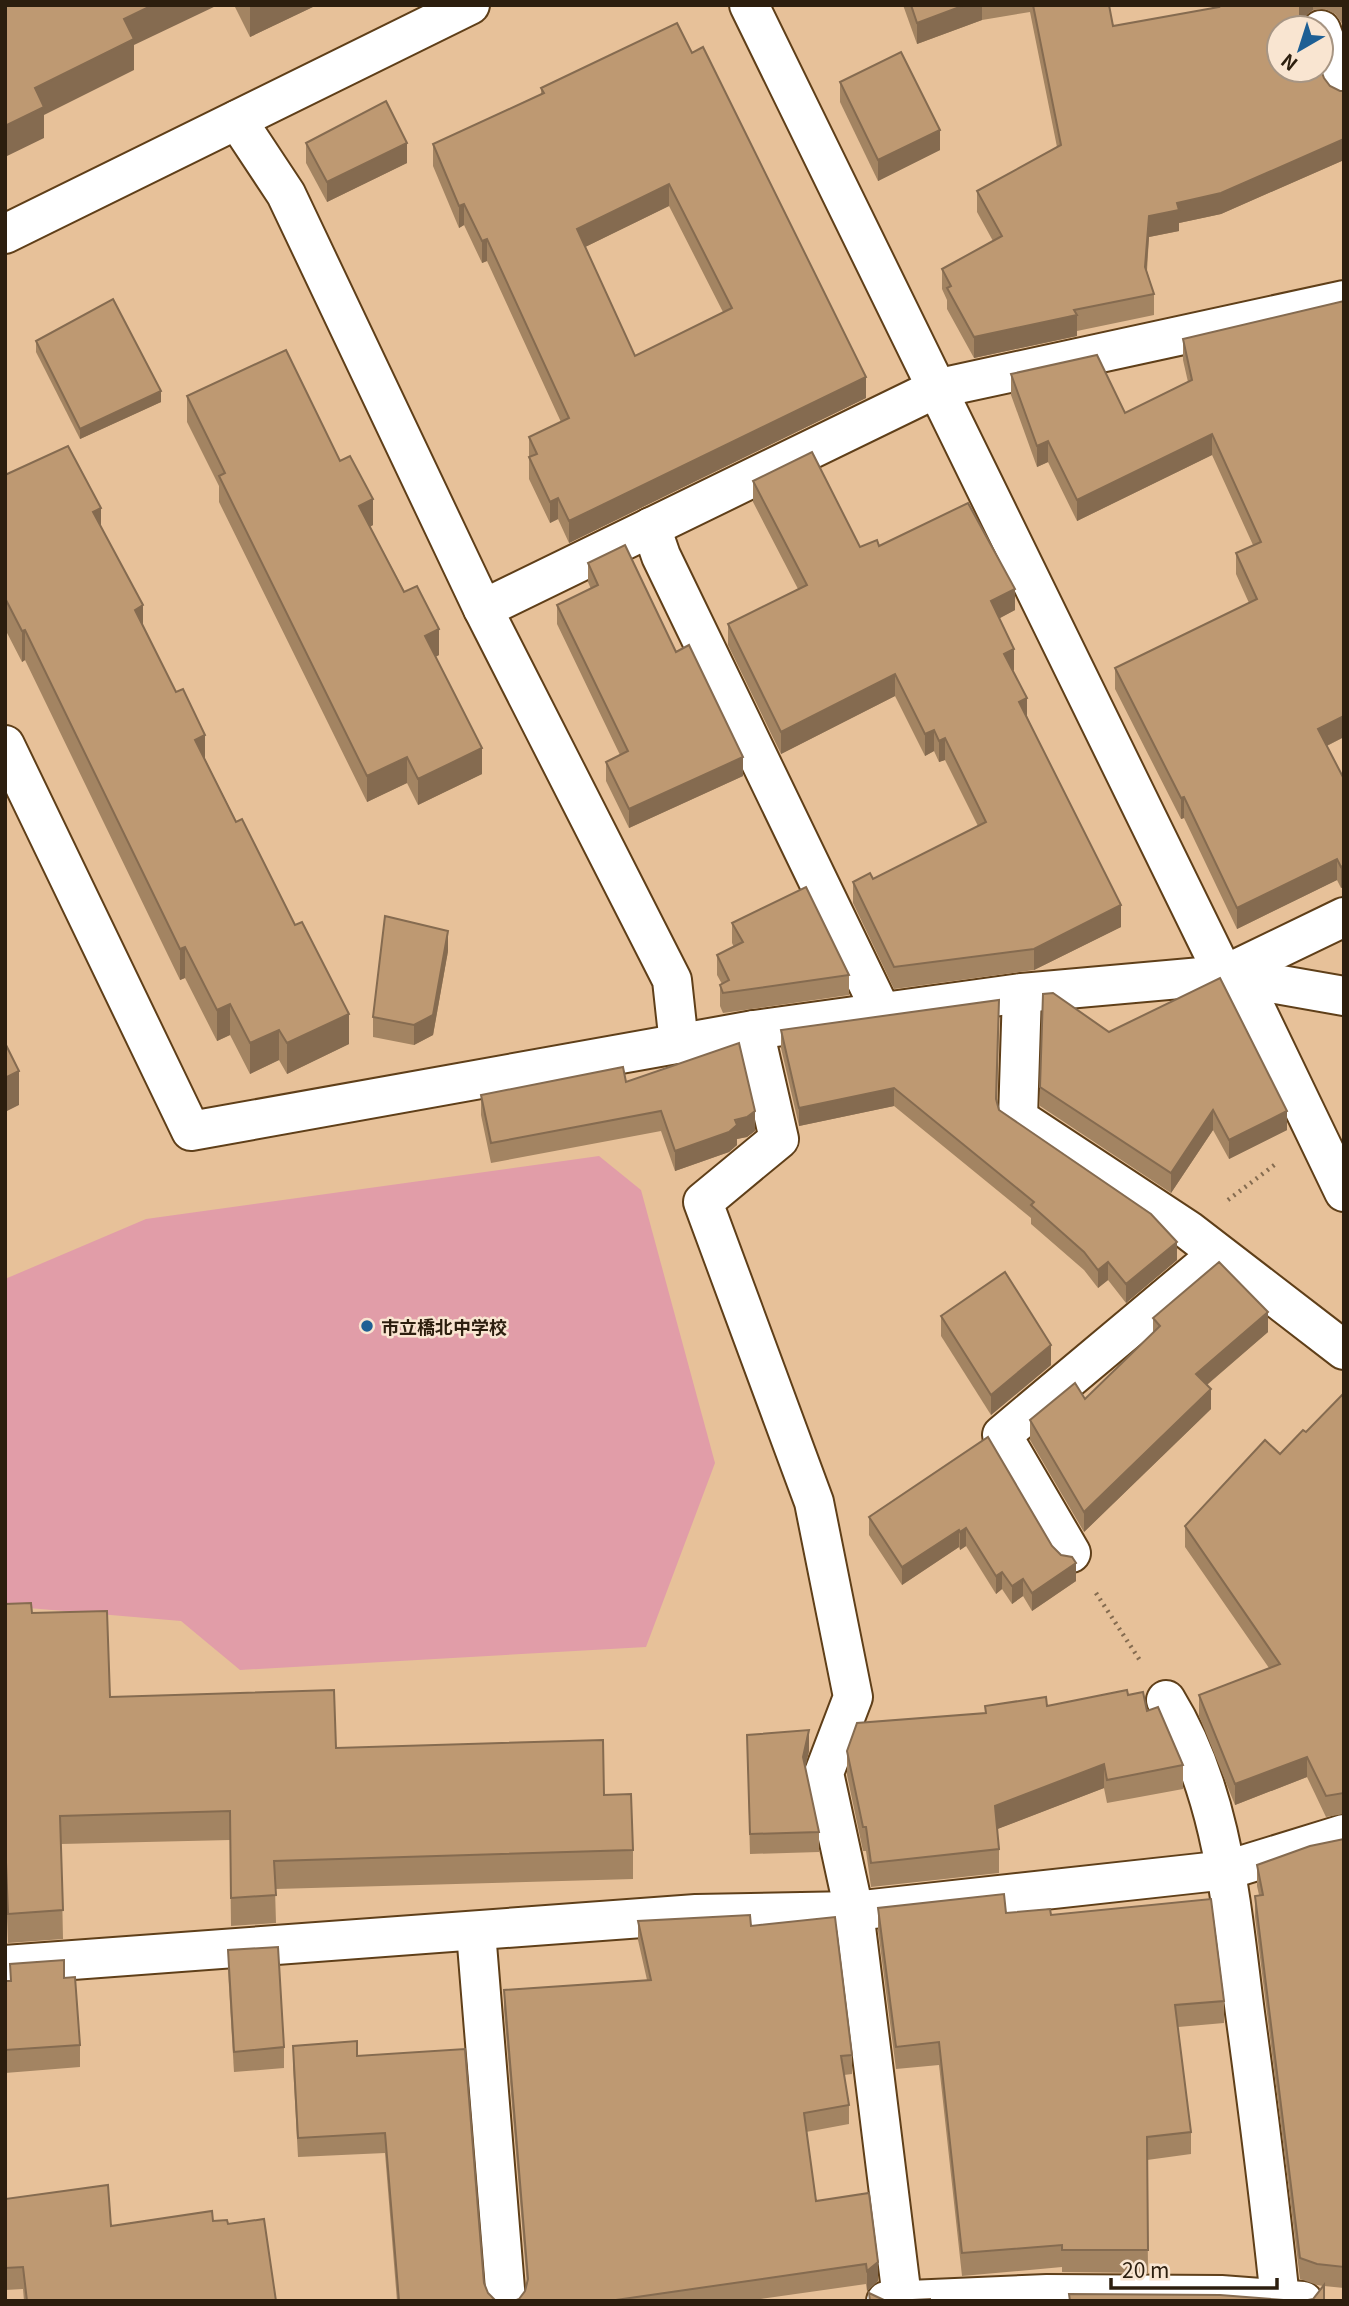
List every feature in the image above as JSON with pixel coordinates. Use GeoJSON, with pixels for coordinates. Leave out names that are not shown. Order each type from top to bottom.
{"type":"FeatureCollection","features":[{"type":"Feature","properties":{"kind":"street"},"geometry":{"type":"LineString","coordinates":[[5,234],[470,5]]}},
{"type":"Feature","properties":{"kind":"street"},"geometry":{"type":"LineString","coordinates":[[749,5],[935,390],[1344,1192]]}},
{"type":"Feature","properties":{"kind":"street"},"geometry":{"type":"LineString","coordinates":[[1335,67],[1344,92]]}},
{"type":"Feature","properties":{"kind":"street"},"geometry":{"type":"LineString","coordinates":[[237,120],[286,194],[483,609],[672,980],[679,1044]]}},
{"type":"Feature","properties":{"kind":"street"},"geometry":{"type":"LineString","coordinates":[[483,609],[935,390],[1344,300]]}},
{"type":"Feature","properties":{"kind":"street"},"geometry":{"type":"LineString","coordinates":[[651,527],[661,556],[881,1011]]}},
{"type":"Feature","properties":{"kind":"street"},"geometry":{"type":"LineString","coordinates":[[5,744],[191,1131],[754,1030],[1022,993],[1232,976],[1344,996]]}},
{"type":"Feature","properties":{"kind":"street"},"geometry":{"type":"LineString","coordinates":[[1232,976],[1344,917]]}},
{"type":"Feature","properties":{"kind":"street"},"geometry":{"type":"LineString","coordinates":[[1022,993],[1018,1118],[1188,1230],[1344,1350]]}},
{"type":"Feature","properties":{"kind":"street"},"geometry":{"type":"LineString","coordinates":[[754,1030],[779,1139],[703,1202],[814,1502],[853,1697],[824,1773],[855,1910],[894,2299],[1292,2300],[1220,1836],[1197,1760],[1184,1729],[1166,1700]]}},
{"type":"Feature","properties":{"kind":"street"},"geometry":{"type":"LineString","coordinates":[[1071,1553],[1002,1435],[1218,1254]]}},
{"type":"Feature","properties":{"kind":"street"},"geometry":{"type":"LineString","coordinates":[[5,1965],[696,1914],[855,1910],[1227,1870],[1344,1833]]}},
{"type":"Feature","properties":{"kind":"street"},"geometry":{"type":"LineString","coordinates":[[476,1932],[506,2301]]}},
{"type":"Feature","properties":{"kind":"path"},"geometry":{"type":"LineString","coordinates":[[1188,1230],[1314,1135]]}},
{"type":"Feature","properties":{"kind":"path"},"geometry":{"type":"LineString","coordinates":[[1071,1553],[1166,1700]]}},
{"type":"Feature","properties":{"kind":"shaded area"},"geometry":{"type":"Polygon","coordinates":[[[599,1156],[641,1190],[715,1463],[646,1647],[240,1670],[181,1621],[5,1606],[5,1279],[146,1219],[599,1156]]]}},
{"type":"Feature","properties":{"kind":"building"},"geometry":{"type":"Polygon","coordinates":[[[5,5],[153,5],[124,19],[134,39],[35,88],[44,107],[5,126],[5,5]]]}},
{"type":"Feature","properties":{"kind":"building"},"geometry":{"type":"Polygon","coordinates":[[[911,5],[965,5],[917,23],[911,5]]]}},
{"type":"Feature","properties":{"kind":"building"},"geometry":{"type":"Polygon","coordinates":[[[1033,5],[1109,5],[1113,26],[1219,7],[1218,5],[1300,5],[1300,14],[1265,14],[1265,84],[1328,84],[1344,91],[1344,139],[1221,193],[1177,203],[1179,210],[1149,216],[1145,267],[1154,294],[1074,310],[1077,315],[974,337],[947,288],[951,286],[942,269],[1002,236],[977,191],[1061,145],[1033,5]]]}},
{"type":"Feature","properties":{"kind":"building"},"geometry":{"type":"Polygon","coordinates":[[[677,23],[692,53],[703,47],[866,377],[569,521],[558,498],[550,502],[529,457],[537,454],[529,437],[569,418],[487,239],[482,241],[464,204],[459,206],[433,144],[544,93],[541,88],[677,23]],[[669,184],[577,229],[635,356],[732,308],[669,184]]]}},
{"type":"Feature","properties":{"kind":"building"},"geometry":{"type":"Polygon","coordinates":[[[901,52],[940,130],[878,160],[840,82],[901,52]]]}},
{"type":"Feature","properties":{"kind":"building"},"geometry":{"type":"Polygon","coordinates":[[[386,101],[407,143],[327,182],[306,143],[386,101]]]}},
{"type":"Feature","properties":{"kind":"building"},"geometry":{"type":"Polygon","coordinates":[[[113,299],[161,391],[80,429],[36,341],[113,299]]]}},
{"type":"Feature","properties":{"kind":"building"},"geometry":{"type":"Polygon","coordinates":[[[1344,301],[1344,716],[1318,729],[1344,779],[1344,865],[1341,867],[1337,859],[1237,908],[1184,797],[1181,798],[1115,668],[1257,599],[1236,553],[1261,542],[1212,434],[1077,500],[1048,441],[1037,446],[1011,374],[1097,355],[1125,413],[1192,380],[1183,339],[1344,301]]]}},
{"type":"Feature","properties":{"kind":"building"},"geometry":{"type":"Polygon","coordinates":[[[286,350],[340,461],[350,456],[373,499],[359,506],[404,592],[417,586],[439,629],[425,636],[482,748],[418,779],[407,757],[367,776],[219,476],[225,473],[187,396],[286,350]]]}},
{"type":"Feature","properties":{"kind":"building"},"geometry":{"type":"Polygon","coordinates":[[[68,446],[101,508],[93,512],[143,605],[135,610],[176,692],[183,689],[205,735],[195,740],[236,822],[242,819],[295,925],[302,922],[349,1014],[287,1043],[279,1030],[250,1043],[230,1004],[217,1010],[185,947],[180,949],[25,630],[22,631],[5,598],[5,475],[68,446]]]}},
{"type":"Feature","properties":{"kind":"building"},"geometry":{"type":"Polygon","coordinates":[[[812,452],[860,547],[877,540],[879,546],[968,503],[1015,589],[991,601],[1014,649],[1004,654],[1027,698],[1019,702],[1121,905],[1034,949],[894,967],[853,882],[870,873],[873,879],[986,822],[945,738],[939,741],[934,730],[925,734],[895,674],[781,732],[728,624],[807,585],[753,481],[812,452]]]}},
{"type":"Feature","properties":{"kind":"building"},"geometry":{"type":"Polygon","coordinates":[[[625,545],[676,652],[689,645],[743,757],[629,809],[606,762],[628,751],[557,605],[598,585],[588,563],[625,545]]]}},
{"type":"Feature","properties":{"kind":"building"},"geometry":{"type":"Polygon","coordinates":[[[806,887],[849,975],[723,993],[720,985],[729,980],[717,955],[743,942],[732,923],[806,887]]]}},
{"type":"Feature","properties":{"kind":"building"},"geometry":{"type":"Polygon","coordinates":[[[385,916],[448,931],[433,1015],[414,1025],[373,1017],[385,916]]]}},
{"type":"Feature","properties":{"kind":"building"},"geometry":{"type":"Polygon","coordinates":[[[1220,978],[1287,1111],[1229,1140],[1213,1110],[1171,1173],[1040,1087],[1043,994],[1053,993],[1109,1032],[1220,978]]]}},
{"type":"Feature","properties":{"kind":"building"},"geometry":{"type":"Polygon","coordinates":[[[999,1000],[996,1099],[999,1110],[1151,1214],[1177,1242],[1126,1284],[1108,1262],[1098,1270],[1084,1252],[1031,1205],[1034,1202],[894,1088],[799,1108],[781,1030],[999,1000]]]}},
{"type":"Feature","properties":{"kind":"building"},"geometry":{"type":"Polygon","coordinates":[[[5,1043],[19,1071],[5,1078],[5,1043]]]}},
{"type":"Feature","properties":{"kind":"building"},"geometry":{"type":"Polygon","coordinates":[[[739,1043],[755,1111],[747,1117],[735,1120],[737,1125],[729,1132],[675,1151],[661,1111],[491,1143],[481,1095],[623,1067],[626,1082],[739,1043]]]}},
{"type":"Feature","properties":{"kind":"building"},"geometry":{"type":"Polygon","coordinates":[[[1219,1262],[1268,1312],[1196,1374],[1211,1389],[1084,1512],[1030,1420],[1075,1383],[1085,1399],[1160,1326],[1153,1318],[1219,1262]]]}},
{"type":"Feature","properties":{"kind":"building"},"geometry":{"type":"Polygon","coordinates":[[[1005,1272],[1051,1345],[991,1395],[941,1316],[1005,1272]]]}},
{"type":"Feature","properties":{"kind":"building"},"geometry":{"type":"Polygon","coordinates":[[[1344,1393],[1344,1793],[1326,1796],[1307,1757],[1235,1784],[1199,1695],[1280,1664],[1185,1526],[1265,1440],[1280,1454],[1344,1393]]]}},
{"type":"Feature","properties":{"kind":"building"},"geometry":{"type":"Polygon","coordinates":[[[988,1437],[1052,1546],[1061,1555],[1072,1557],[1076,1563],[1032,1593],[1023,1579],[1012,1586],[1002,1572],[996,1576],[966,1528],[902,1567],[869,1517],[988,1437]]]}},
{"type":"Feature","properties":{"kind":"building"},"geometry":{"type":"Polygon","coordinates":[[[31,1603],[32,1613],[107,1611],[110,1697],[334,1690],[336,1748],[603,1740],[604,1795],[631,1794],[633,1850],[274,1861],[276,1895],[231,1898],[230,1811],[60,1816],[63,1910],[8,1914],[5,1837],[5,1604],[31,1603]]]}},
{"type":"Feature","properties":{"kind":"building"},"geometry":{"type":"Polygon","coordinates":[[[1127,1690],[1128,1695],[1143,1692],[1147,1711],[1158,1707],[1183,1765],[1107,1780],[1104,1764],[995,1806],[999,1849],[871,1863],[866,1827],[863,1827],[847,1751],[857,1723],[986,1713],[985,1706],[1046,1697],[1047,1706],[1127,1690]]]}},
{"type":"Feature","properties":{"kind":"building"},"geometry":{"type":"Polygon","coordinates":[[[809,1730],[803,1757],[819,1832],[750,1834],[747,1735],[809,1730]]]}},
{"type":"Feature","properties":{"kind":"building"},"geometry":{"type":"Polygon","coordinates":[[[1344,1839],[1344,2267],[1317,2264],[1300,2258],[1255,1896],[1263,1895],[1257,1865],[1310,1846],[1344,1839]]]}},
{"type":"Feature","properties":{"kind":"building"},"geometry":{"type":"Polygon","coordinates":[[[1004,1894],[1006,1913],[1050,1909],[1051,1915],[1211,1899],[1224,2001],[1175,2005],[1191,2132],[1147,2137],[1148,2250],[1062,2250],[1062,2245],[962,2253],[939,2042],[896,2047],[878,1908],[1004,1894]]]}},
{"type":"Feature","properties":{"kind":"building"},"geometry":{"type":"Polygon","coordinates":[[[750,1915],[751,1926],[835,1917],[852,2055],[841,2056],[849,2105],[804,2113],[816,2201],[869,2193],[878,2262],[867,2271],[866,2264],[609,2301],[514,2301],[525,2291],[528,2279],[504,1990],[651,1980],[638,1921],[750,1915]]]}},
{"type":"Feature","properties":{"kind":"building"},"geometry":{"type":"Polygon","coordinates":[[[278,1947],[284,2047],[234,2052],[228,1950],[278,1947]]]}},
{"type":"Feature","properties":{"kind":"building"},"geometry":{"type":"Polygon","coordinates":[[[64,1960],[64,1978],[75,1977],[80,2045],[5,2050],[5,1981],[11,1981],[10,1964],[64,1960]]]}},
{"type":"Feature","properties":{"kind":"building"},"geometry":{"type":"Polygon","coordinates":[[[357,2041],[357,2056],[465,2049],[484,2283],[488,2293],[496,2301],[399,2301],[385,2133],[298,2138],[293,2046],[357,2041]]]}},
{"type":"Feature","properties":{"kind":"building"},"geometry":{"type":"Polygon","coordinates":[[[108,2185],[111,2226],[212,2211],[213,2221],[227,2220],[228,2224],[264,2219],[276,2301],[27,2301],[23,2267],[5,2268],[5,2199],[108,2185]]]}},
{"type":"Feature","properties":{"kind":"building"},"geometry":{"type":"Polygon","coordinates":[[[1324,2285],[1324,2301],[1303,2301],[1313,2299],[1324,2285]]]}},
{"type":"Feature","properties":{"kind":"building"},"geometry":{"type":"Polygon","coordinates":[[[869,2293],[886,2301],[870,2301],[869,2293]]]}},
{"type":"Feature","properties":{"kind":"building"},"geometry":{"type":"Polygon","coordinates":[[[1069,2294],[1220,2295],[1297,2301],[1070,2301],[1069,2294]]]}},
{"type":"Feature","properties":{"kind":"building"},"geometry":{"type":"Polygon","coordinates":[[[930,2299],[930,2301],[894,2301],[930,2299]]]}},
{"type":"Feature","properties":{"kind":"place","name":"市立橋北中学校"},"geometry":{"type":"Point","coordinates":[367,1326]}}]}
